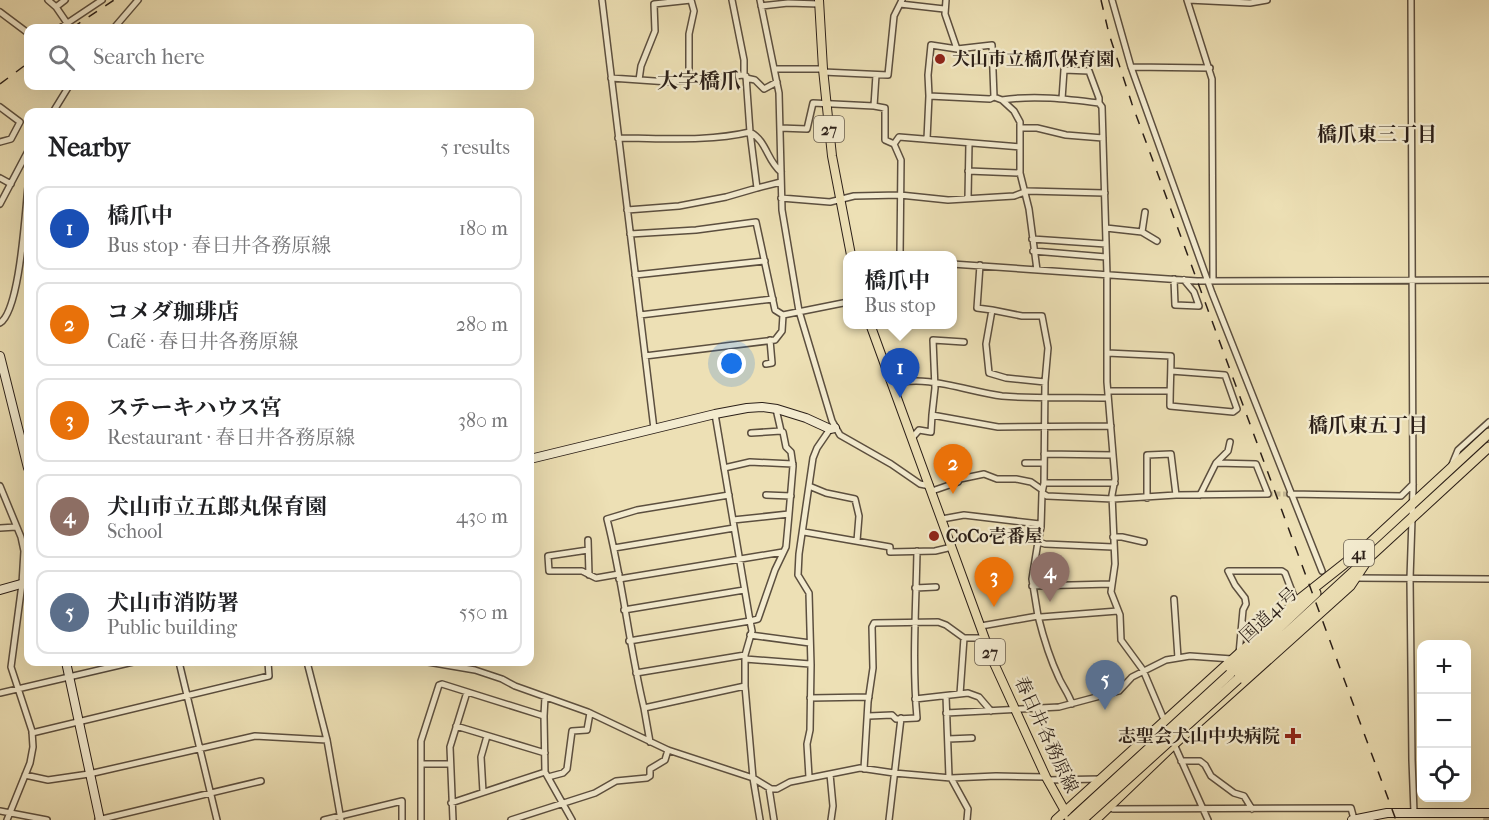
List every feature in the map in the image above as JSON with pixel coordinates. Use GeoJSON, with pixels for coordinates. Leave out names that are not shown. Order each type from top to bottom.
{"type":"FeatureCollection","features":[{"type":"Feature","properties":{"kind":"highway","name":"国道41号"},"geometry":{"type":"LineString","coordinates":[[1082,820],[1358,554],[1489,433]]}},
{"type":"Feature","properties":{"kind":"highway","name":"国道41号"},"geometry":{"type":"LineString","coordinates":[[1068,817],[1366,562],[1489,447]]}},
{"type":"Feature","properties":{"kind":"highway"},"geometry":{"type":"LineString","coordinates":[[1068,817],[1101,779],[1235,656],[1296,602],[1358,554]]}},
{"type":"Feature","properties":{"kind":"highway"},"geometry":{"type":"LineString","coordinates":[[1095,820],[1173,745],[1350,586],[1366,562]]}},
{"type":"Feature","properties":{"kind":"highway","name":"41"},"geometry":{"type":"LineString","coordinates":[[1056,820],[1068,817]]}},
{"type":"Feature","properties":{"kind":"main road","name":"27"},"geometry":{"type":"LineString","coordinates":[[819,2],[832,156],[850,251]]}},
{"type":"Feature","properties":{"kind":"main road","name":"春日井各務原線"},"geometry":{"type":"LineString","coordinates":[[872,329],[985,638],[1014,710],[1046,778],[1068,817]]}},
{"type":"Feature","properties":{"kind":"street"},"geometry":{"type":"LineString","coordinates":[[48,0],[67,23],[102,0]]}},
{"type":"Feature","properties":{"kind":"street"},"geometry":{"type":"LineString","coordinates":[[56,7],[65,0]]}},
{"type":"Feature","properties":{"kind":"street"},"geometry":{"type":"LineString","coordinates":[[117,24],[138,0]]}},
{"type":"Feature","properties":{"kind":"street"},"geometry":{"type":"LineString","coordinates":[[602,0],[654,429]]}},
{"type":"Feature","properties":{"kind":"street"},"geometry":{"type":"LineString","coordinates":[[639,80],[641,66],[655,31],[654,4],[692,0],[694,10],[689,34],[689,80]]}},
{"type":"Feature","properties":{"kind":"street"},"geometry":{"type":"LineString","coordinates":[[732,0],[744,60],[757,188]]}},
{"type":"Feature","properties":{"kind":"street"},"geometry":{"type":"LineString","coordinates":[[946,0],[944,9],[957,49]]}},
{"type":"Feature","properties":{"kind":"street"},"geometry":{"type":"LineString","coordinates":[[1112,0],[1131,68],[1290,494],[1322,572]]}},
{"type":"Feature","properties":{"kind":"street"},"geometry":{"type":"LineString","coordinates":[[1210,281],[1212,79],[1187,0],[1250,3],[1266,0]]}},
{"type":"Feature","properties":{"kind":"street"},"geometry":{"type":"LineString","coordinates":[[1411,0],[1413,516],[1410,579],[1414,812]]}},
{"type":"Feature","properties":{"kind":"street"},"geometry":{"type":"LineString","coordinates":[[819,2],[761,3],[777,82],[783,222],[799,311],[833,429]]}},
{"type":"Feature","properties":{"kind":"street"},"geometry":{"type":"LineString","coordinates":[[775,69],[888,75],[894,16],[901,2],[944,9]]}},
{"type":"Feature","properties":{"kind":"street"},"geometry":{"type":"LineString","coordinates":[[0,12],[24,30]]}},
{"type":"Feature","properties":{"kind":"street"},"geometry":{"type":"LineString","coordinates":[[927,139],[931,45],[957,49],[992,45],[994,98]]}},
{"type":"Feature","properties":{"kind":"street"},"geometry":{"type":"LineString","coordinates":[[1131,68],[1210,68]]}},
{"type":"Feature","properties":{"kind":"street"},"geometry":{"type":"LineString","coordinates":[[1062,99],[1064,70],[1089,71],[1102,107],[1108,394],[1115,483],[1113,499],[1115,570],[1111,592],[1118,611],[1121,640],[1143,670],[1173,745],[1208,820]]}},
{"type":"Feature","properties":{"kind":"street"},"geometry":{"type":"LineString","coordinates":[[874,106],[876,75]]}},
{"type":"Feature","properties":{"kind":"street"},"geometry":{"type":"LineString","coordinates":[[611,78],[669,82],[745,77],[755,80],[764,89],[777,82]]}},
{"type":"Feature","properties":{"kind":"street"},"geometry":{"type":"LineString","coordinates":[[55,108],[67,90]]}},
{"type":"Feature","properties":{"kind":"street"},"geometry":{"type":"LineString","coordinates":[[929,96],[1002,100],[1042,98],[1099,103]]}},
{"type":"Feature","properties":{"kind":"street"},"geometry":{"type":"LineString","coordinates":[[1002,100],[1017,115],[1020,128],[1020,173],[1029,209],[1037,270]]}},
{"type":"Feature","properties":{"kind":"street"},"geometry":{"type":"LineString","coordinates":[[780,128],[807,129],[813,103],[885,108],[885,140],[894,144],[901,160],[900,251]]}},
{"type":"Feature","properties":{"kind":"street"},"geometry":{"type":"LineString","coordinates":[[0,107],[20,122],[11,139],[0,142]]}},
{"type":"Feature","properties":{"kind":"street"},"geometry":{"type":"LineString","coordinates":[[1020,128],[1036,128],[1066,135],[1103,138]]}},
{"type":"Feature","properties":{"kind":"street"},"geometry":{"type":"LineString","coordinates":[[618,138],[734,136],[750,132]]}},
{"type":"Feature","properties":{"kind":"street"},"geometry":{"type":"LineString","coordinates":[[750,132],[764,143],[774,167],[781,172]]}},
{"type":"Feature","properties":{"kind":"street"},"geometry":{"type":"LineString","coordinates":[[894,144],[899,137],[1020,147]]}},
{"type":"Feature","properties":{"kind":"street"},"geometry":{"type":"LineString","coordinates":[[968,198],[969,143]]}},
{"type":"Feature","properties":{"kind":"street"},"geometry":{"type":"LineString","coordinates":[[0,204],[24,159]]}},
{"type":"Feature","properties":{"kind":"street"},"geometry":{"type":"LineString","coordinates":[[968,171],[1020,173]]}},
{"type":"Feature","properties":{"kind":"street"},"geometry":{"type":"LineString","coordinates":[[0,178],[11,184]]}},
{"type":"Feature","properties":{"kind":"street"},"geometry":{"type":"LineString","coordinates":[[627,210],[679,206],[726,197],[781,182]]}},
{"type":"Feature","properties":{"kind":"street"},"geometry":{"type":"LineString","coordinates":[[781,198],[830,202],[854,196],[900,195],[948,200],[1014,196],[1023,192],[1105,193]]}},
{"type":"Feature","properties":{"kind":"street"},"geometry":{"type":"LineString","coordinates":[[1142,232],[1145,212]]}},
{"type":"Feature","properties":{"kind":"street"},"geometry":{"type":"LineString","coordinates":[[0,323],[7,317],[16,287],[24,220]]}},
{"type":"Feature","properties":{"kind":"street"},"geometry":{"type":"LineString","coordinates":[[630,234],[696,230],[756,222],[776,310],[783,315],[843,303]]}},
{"type":"Feature","properties":{"kind":"street"},"geometry":{"type":"LineString","coordinates":[[1106,228],[1142,232],[1157,241]]}},
{"type":"Feature","properties":{"kind":"street"},"geometry":{"type":"LineString","coordinates":[[1032,238],[1106,244]]}},
{"type":"Feature","properties":{"kind":"street"},"geometry":{"type":"LineString","coordinates":[[1034,251],[1106,257]]}},
{"type":"Feature","properties":{"kind":"street"},"geometry":{"type":"LineString","coordinates":[[635,275],[765,261]]}},
{"type":"Feature","properties":{"kind":"street"},"geometry":{"type":"LineString","coordinates":[[957,264],[1210,281],[1489,280]]}},
{"type":"Feature","properties":{"kind":"street"},"geometry":{"type":"LineString","coordinates":[[980,265],[977,308],[1022,316],[1042,316],[1047,348],[1044,396],[1044,483],[1041,491],[1040,524],[1032,586],[1042,634],[1059,679],[1072,704]]}},
{"type":"Feature","properties":{"kind":"street"},"geometry":{"type":"LineString","coordinates":[[1174,279],[1175,305],[1198,306],[1194,292],[1185,280]]}},
{"type":"Feature","properties":{"kind":"street"},"geometry":{"type":"LineString","coordinates":[[640,315],[772,299]]}},
{"type":"Feature","properties":{"kind":"street"},"geometry":{"type":"LineString","coordinates":[[992,310],[986,344],[989,373],[1006,378],[1045,381]]}},
{"type":"Feature","properties":{"kind":"street"},"geometry":{"type":"LineString","coordinates":[[645,356],[770,340],[779,336],[782,331],[783,315]]}},
{"type":"Feature","properties":{"kind":"street"},"geometry":{"type":"LineString","coordinates":[[766,364],[772,363],[770,340]]}},
{"type":"Feature","properties":{"kind":"street"},"geometry":{"type":"LineString","coordinates":[[912,438],[919,429],[931,432],[935,384],[933,340],[964,342]]}},
{"type":"Feature","properties":{"kind":"street"},"geometry":{"type":"LineString","coordinates":[[1107,353],[1171,356],[1170,406],[1233,412],[1237,409],[1225,375],[1171,371]]}},
{"type":"Feature","properties":{"kind":"street"},"geometry":{"type":"LineString","coordinates":[[0,356],[2,374],[24,454]]}},
{"type":"Feature","properties":{"kind":"street"},"geometry":{"type":"LineString","coordinates":[[892,386],[911,381],[1002,396],[1170,392]]}},
{"type":"Feature","properties":{"kind":"street"},"geometry":{"type":"LineString","coordinates":[[534,458],[715,414],[762,407],[806,418],[833,429],[920,484],[931,488],[984,474],[997,479],[1031,482],[1047,496],[1113,499],[1176,495],[1268,494],[1256,464],[1216,463]]}},
{"type":"Feature","properties":{"kind":"street"},"geometry":{"type":"LineString","coordinates":[[629,641],[758,620],[788,541],[793,464],[776,409]]}},
{"type":"Feature","properties":{"kind":"street"},"geometry":{"type":"LineString","coordinates":[[715,414],[752,631],[746,657],[745,686],[753,778],[760,820]]}},
{"type":"Feature","properties":{"kind":"street"},"geometry":{"type":"LineString","coordinates":[[932,415],[998,427],[1111,426]]}},
{"type":"Feature","properties":{"kind":"street"},"geometry":{"type":"LineString","coordinates":[[1451,469],[1458,450],[1489,422]]}},
{"type":"Feature","properties":{"kind":"street"},"geometry":{"type":"LineString","coordinates":[[809,777],[807,744],[810,698],[809,592],[798,575],[799,554],[814,452],[833,429]]}},
{"type":"Feature","properties":{"kind":"street"},"geometry":{"type":"LineString","coordinates":[[751,433],[781,431]]}},
{"type":"Feature","properties":{"kind":"street"},"geometry":{"type":"LineString","coordinates":[[1200,495],[1216,463],[1228,451],[1230,442]]}},
{"type":"Feature","properties":{"kind":"street"},"geometry":{"type":"LineString","coordinates":[[1044,454],[1113,455]]}},
{"type":"Feature","properties":{"kind":"street"},"geometry":{"type":"LineString","coordinates":[[1147,498],[1147,455],[1171,454],[1176,495]]}},
{"type":"Feature","properties":{"kind":"street"},"geometry":{"type":"LineString","coordinates":[[724,468],[750,462],[793,464]]}},
{"type":"Feature","properties":{"kind":"street"},"geometry":{"type":"LineString","coordinates":[[1025,463],[1044,463]]}},
{"type":"Feature","properties":{"kind":"street"},"geometry":{"type":"LineString","coordinates":[[1044,483],[1115,483]]}},
{"type":"Feature","properties":{"kind":"street"},"geometry":{"type":"LineString","coordinates":[[1290,494],[1401,496],[1413,484]]}},
{"type":"Feature","properties":{"kind":"street"},"geometry":{"type":"LineString","coordinates":[[809,486],[826,493],[855,499],[859,516],[857,541]]}},
{"type":"Feature","properties":{"kind":"street"},"geometry":{"type":"LineString","coordinates":[[0,488],[24,551]]}},
{"type":"Feature","properties":{"kind":"street"},"geometry":{"type":"LineString","coordinates":[[650,742],[607,519],[638,510],[729,495]]}},
{"type":"Feature","properties":{"kind":"street"},"geometry":{"type":"LineString","coordinates":[[766,495],[791,496]]}},
{"type":"Feature","properties":{"kind":"street"},"geometry":{"type":"LineString","coordinates":[[733,520],[789,514]]}},
{"type":"Feature","properties":{"kind":"street"},"geometry":{"type":"LineString","coordinates":[[942,519],[964,514],[1040,524]]}},
{"type":"Feature","properties":{"kind":"street"},"geometry":{"type":"LineString","coordinates":[[0,528],[16,527]]}},
{"type":"Feature","properties":{"kind":"street"},"geometry":{"type":"LineString","coordinates":[[614,548],[734,528]]}},
{"type":"Feature","properties":{"kind":"street"},"geometry":{"type":"LineString","coordinates":[[804,532],[890,547],[890,552],[934,551],[952,547]]}},
{"type":"Feature","properties":{"kind":"street"},"geometry":{"type":"LineString","coordinates":[[1113,537],[1144,542]]}},
{"type":"Feature","properties":{"kind":"street"},"geometry":{"type":"LineString","coordinates":[[588,540],[589,574]]}},
{"type":"Feature","properties":{"kind":"street"},"geometry":{"type":"LineString","coordinates":[[1038,542],[1113,547]]}},
{"type":"Feature","properties":{"kind":"street"},"geometry":{"type":"LineString","coordinates":[[588,550],[548,556],[549,571],[582,571],[596,578],[619,577],[783,552]]}},
{"type":"Feature","properties":{"kind":"street"},"geometry":{"type":"LineString","coordinates":[[868,716],[892,715],[896,718],[916,718],[915,588],[918,551]]}},
{"type":"Feature","properties":{"kind":"street"},"geometry":{"type":"LineString","coordinates":[[946,713],[1059,707],[1119,691],[1128,679],[1166,660],[1190,656],[1235,656],[1246,604],[1245,598],[1235,585],[1228,570],[1282,571],[1285,573],[1296,602]]}},
{"type":"Feature","properties":{"kind":"street"},"geometry":{"type":"LineString","coordinates":[[1355,578],[1489,579]]}},
{"type":"Feature","properties":{"kind":"street"},"geometry":{"type":"LineString","coordinates":[[0,590],[24,583]]}},
{"type":"Feature","properties":{"kind":"street"},"geometry":{"type":"LineString","coordinates":[[1032,586],[1111,584]]}},
{"type":"Feature","properties":{"kind":"street"},"geometry":{"type":"LineString","coordinates":[[915,588],[936,587]]}},
{"type":"Feature","properties":{"kind":"street"},"geometry":{"type":"LineString","coordinates":[[8,817],[32,755],[32,733],[11,667],[24,589]]}},
{"type":"Feature","properties":{"kind":"street"},"geometry":{"type":"LineString","coordinates":[[624,610],[744,590]]}},
{"type":"Feature","properties":{"kind":"street"},"geometry":{"type":"LineString","coordinates":[[1174,599],[1178,658]]}},
{"type":"Feature","properties":{"kind":"street"},"geometry":{"type":"LineString","coordinates":[[981,626],[1038,616],[1118,611]]}},
{"type":"Feature","properties":{"kind":"street"},"geometry":{"type":"LineString","coordinates":[[1242,622],[1253,641]]}},
{"type":"Feature","properties":{"kind":"street"},"geometry":{"type":"LineString","coordinates":[[864,769],[868,697],[873,668],[872,627],[874,623],[943,623],[964,638],[985,638]]}},
{"type":"Feature","properties":{"kind":"street"},"geometry":{"type":"LineString","coordinates":[[750,635],[810,643]]}},
{"type":"Feature","properties":{"kind":"street"},"geometry":{"type":"LineString","coordinates":[[960,694],[964,638]]}},
{"type":"Feature","properties":{"kind":"street"},"geometry":{"type":"LineString","coordinates":[[636,673],[746,657],[810,664]]}},
{"type":"Feature","properties":{"kind":"street"},"geometry":{"type":"LineString","coordinates":[[67,666],[100,820],[261,781]]}},
{"type":"Feature","properties":{"kind":"street"},"geometry":{"type":"LineString","coordinates":[[0,693],[115,666]]}},
{"type":"Feature","properties":{"kind":"street"},"geometry":{"type":"LineString","coordinates":[[180,666],[217,820]]}},
{"type":"Feature","properties":{"kind":"street"},"geometry":{"type":"LineString","coordinates":[[32,733],[269,676],[268,666]]}},
{"type":"Feature","properties":{"kind":"street"},"geometry":{"type":"LineString","coordinates":[[309,666],[327,740],[341,818]]}},
{"type":"Feature","properties":{"kind":"street"},"geometry":{"type":"LineString","coordinates":[[452,666],[475,670],[590,713],[668,750],[753,778],[769,788],[777,789],[790,782],[809,777],[864,769],[950,778],[996,776],[1101,779]]}},
{"type":"Feature","properties":{"kind":"street"},"geometry":{"type":"LineString","coordinates":[[421,820],[421,741],[439,685],[544,716]]}},
{"type":"Feature","properties":{"kind":"street"},"geometry":{"type":"LineString","coordinates":[[644,708],[745,686]]}},
{"type":"Feature","properties":{"kind":"street"},"geometry":{"type":"LineString","coordinates":[[453,820],[450,747],[467,692]]}},
{"type":"Feature","properties":{"kind":"street"},"geometry":{"type":"LineString","coordinates":[[915,699],[968,693],[979,697],[991,711]]}},
{"type":"Feature","properties":{"kind":"street"},"geometry":{"type":"LineString","coordinates":[[946,696],[950,778],[968,809],[968,820]]}},
{"type":"Feature","properties":{"kind":"street"},"geometry":{"type":"LineString","coordinates":[[810,698],[868,697]]}},
{"type":"Feature","properties":{"kind":"street"},"geometry":{"type":"LineString","coordinates":[[545,698],[544,753],[547,774],[572,820]]}},
{"type":"Feature","properties":{"kind":"street"},"geometry":{"type":"LineString","coordinates":[[451,803],[547,774],[563,772],[567,769],[572,731],[587,730],[590,713]]}},
{"type":"Feature","properties":{"kind":"street"},"geometry":{"type":"LineString","coordinates":[[889,820],[901,718]]}},
{"type":"Feature","properties":{"kind":"street"},"geometry":{"type":"LineString","coordinates":[[456,726],[544,753]]}},
{"type":"Feature","properties":{"kind":"street"},"geometry":{"type":"LineString","coordinates":[[25,775],[48,780],[89,774],[255,736],[327,740]]}},
{"type":"Feature","properties":{"kind":"street"},"geometry":{"type":"LineString","coordinates":[[483,792],[481,757],[487,736]]}},
{"type":"Feature","properties":{"kind":"street"},"geometry":{"type":"LineString","coordinates":[[948,739],[972,738]]}},
{"type":"Feature","properties":{"kind":"street"},"geometry":{"type":"LineString","coordinates":[[512,820],[596,793],[616,781],[647,778],[650,776],[651,769],[665,760],[668,750]]}},
{"type":"Feature","properties":{"kind":"street"},"geometry":{"type":"LineString","coordinates":[[1181,761],[1200,761],[1211,776],[1234,793],[1244,796],[1252,809]]}},
{"type":"Feature","properties":{"kind":"street"},"geometry":{"type":"LineString","coordinates":[[420,764],[450,764]]}},
{"type":"Feature","properties":{"kind":"street"},"geometry":{"type":"LineString","coordinates":[[831,774],[833,806],[831,820]]}},
{"type":"Feature","properties":{"kind":"street"},"geometry":{"type":"LineString","coordinates":[[769,788],[774,820]]}},
{"type":"Feature","properties":{"kind":"street"},"geometry":{"type":"LineString","coordinates":[[324,820],[341,818],[402,801],[402,820]]}},
{"type":"Feature","properties":{"kind":"street"},"geometry":{"type":"LineString","coordinates":[[1109,806],[1113,809],[1351,808],[1353,820],[1387,813],[1488,812]]}},
{"type":"Feature","properties":{"kind":"street"},"geometry":{"type":"LineString","coordinates":[[0,811],[8,817],[47,820]]}},
{"type":"Feature","properties":{"kind":"street"},"geometry":{"type":"LineString","coordinates":[[1479,820],[1488,812]]}},
{"type":"Feature","properties":{"kind":"tunnel"},"geometry":{"type":"LineString","coordinates":[[1268,494],[1290,494]]}},
{"type":"Feature","properties":{"kind":"railway"},"geometry":{"type":"LineString","coordinates":[[78,24],[114,0]]}},
{"type":"Feature","properties":{"kind":"railway"},"geometry":{"type":"LineString","coordinates":[[1101,0],[1109,34],[1132,104],[1396,820]]}},
{"type":"Feature","properties":{"kind":"railway"},"geometry":{"type":"LineString","coordinates":[[0,84],[24,66]]}},
{"type":"Feature","properties":{"kind":"place","name":"犬山市立橋爪保育園"},"geometry":{"type":"Point","coordinates":[940,59]}},
{"type":"Feature","properties":{"kind":"place","name":"橋爪中"},"geometry":{"type":"Point","coordinates":[900,398]}},
{"type":"Feature","properties":{"kind":"place","name":"コメダ珈琲店"},"geometry":{"type":"Point","coordinates":[953,494]}},
{"type":"Feature","properties":{"kind":"place","name":"CoCo壱番屋"},"geometry":{"type":"Point","coordinates":[934,536]}},
{"type":"Feature","properties":{"kind":"place","name":"犬山市立五郎丸保育園"},"geometry":{"type":"Point","coordinates":[1050,602]}},
{"type":"Feature","properties":{"kind":"place","name":"ステーキハウス宮"},"geometry":{"type":"Point","coordinates":[994,607]}},
{"type":"Feature","properties":{"kind":"place","name":"犬山市消防署"},"geometry":{"type":"Point","coordinates":[1105,710]}},
{"type":"Feature","properties":{"kind":"place","name":"志聖会犬山中央病院"},"geometry":{"type":"Point","coordinates":[1293,736]}},
{"type":"Feature","properties":{"kind":"district","name":"大字橋爪"},"geometry":{"type":"Point","coordinates":[699,81]}},
{"type":"Feature","properties":{"kind":"district","name":"橋爪東三丁目"},"geometry":{"type":"Point","coordinates":[1377,134]}},
{"type":"Feature","properties":{"kind":"district","name":"橋爪東五丁目"},"geometry":{"type":"Point","coordinates":[1368,425]}}]}
